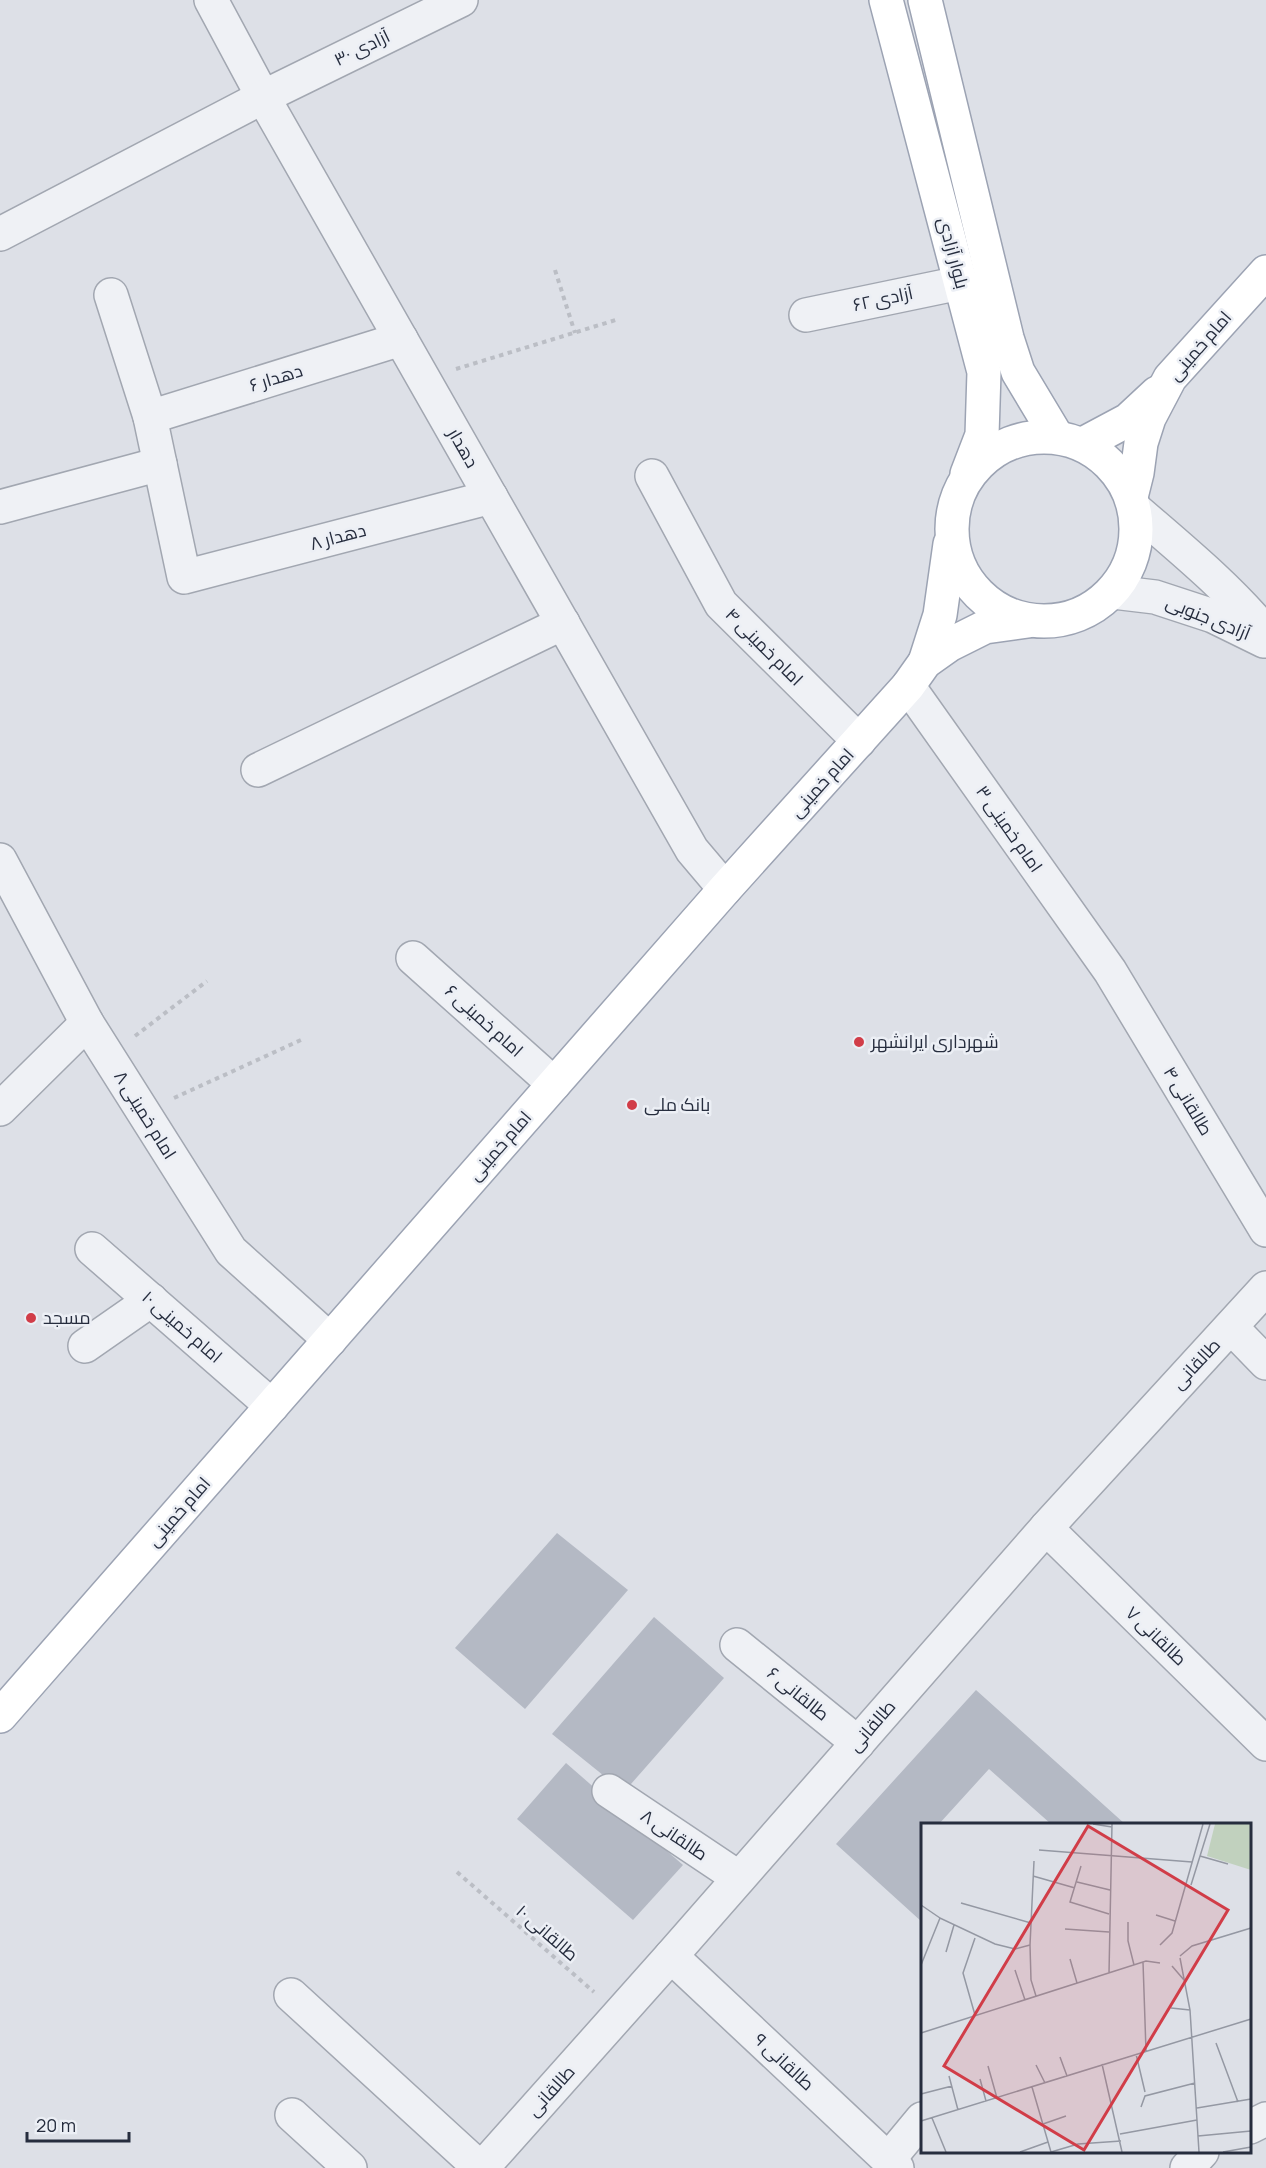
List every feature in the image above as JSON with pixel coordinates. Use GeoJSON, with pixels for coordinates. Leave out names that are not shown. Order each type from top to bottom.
{"type":"FeatureCollection","features":[{"type":"Feature","properties":{"kind":"main road","name":"بلوار آزادی"},"geometry":{"type":"LineString","coordinates":[[886,0],[984,372],[982,435],[952,521]]}},
{"type":"Feature","properties":{"kind":"main road","name":"بلوار آزادی"},"geometry":{"type":"LineString","coordinates":[[924,0],[1007,338],[1018,372],[1070,441]]}},
{"type":"Feature","properties":{"kind":"main road","name":"امام خمینی"},"geometry":{"type":"LineString","coordinates":[[1133,503],[1141,443],[1146,426],[1170,378],[1266,272]]}},
{"type":"Feature","properties":{"kind":"main road"},"geometry":{"type":"LineString","coordinates":[[1070,441],[1128,420],[1147,404],[1170,378]]}},
{"type":"Feature","properties":{"kind":"main road"},"geometry":{"type":"LineString","coordinates":[[916,674],[940,615],[952,521],[964,481],[982,460],[1005,445],[1030,437],[1070,441],[1107,460],[1125,482],[1133,503],[1137,538],[1130,566],[1113,592],[1089,611],[1059,621],[1028,621],[999,611],[975,592],[958,566],[952,521]]}},
{"type":"Feature","properties":{"kind":"main road","name":"امام خمینی"},"geometry":{"type":"LineString","coordinates":[[2,1709],[272,1406],[725,889],[860,741],[916,674],[949,645],[985,627],[1028,621]]}},
{"type":"Feature","properties":{"kind":"street","name":"دهدار"},"geometry":{"type":"LineString","coordinates":[[211,0],[263,97],[692,850],[725,889]]}},
{"type":"Feature","properties":{"kind":"street","name":"آزادی ۳۰"},"geometry":{"type":"LineString","coordinates":[[0,234],[263,97],[461,0]]}},
{"type":"Feature","properties":{"kind":"street","name":"آزادی ۶۲"},"geometry":{"type":"LineString","coordinates":[[806,315],[960,283]]}},
{"type":"Feature","properties":{"kind":"street"},"geometry":{"type":"LineString","coordinates":[[0,507],[160,464],[150,417],[111,295]]}},
{"type":"Feature","properties":{"kind":"street","name":"دهدار ۶"},"geometry":{"type":"LineString","coordinates":[[150,417],[401,339]]}},
{"type":"Feature","properties":{"kind":"street","name":"دهدار ۸"},"geometry":{"type":"LineString","coordinates":[[160,464],[184,577],[491,497]]}},
{"type":"Feature","properties":{"kind":"street","name":"امام خمینی ۴"},"geometry":{"type":"LineString","coordinates":[[652,476],[721,604],[860,741]]}},
{"type":"Feature","properties":{"kind":"street"},"geometry":{"type":"LineString","coordinates":[[1133,503],[1266,633]]}},
{"type":"Feature","properties":{"kind":"street","name":"آزادی جنوبی"},"geometry":{"type":"LineString","coordinates":[[1113,592],[1155,597],[1174,603],[1213,616],[1266,643]]}},
{"type":"Feature","properties":{"kind":"street"},"geometry":{"type":"LineString","coordinates":[[258,770],[563,623]]}},
{"type":"Feature","properties":{"kind":"street","name":"امام خمینی ۳"},"geometry":{"type":"LineString","coordinates":[[916,674],[1110,971]]}},
{"type":"Feature","properties":{"kind":"street","name":"امام خمینی ۸"},"geometry":{"type":"LineString","coordinates":[[2,868],[87,1023],[231,1251],[330,1340]]}},
{"type":"Feature","properties":{"kind":"street","name":"امام خمینی ۶"},"geometry":{"type":"LineString","coordinates":[[413,958],[554,1084]]}},
{"type":"Feature","properties":{"kind":"street","name":"طالقانی ۴"},"geometry":{"type":"LineString","coordinates":[[1110,971],[1266,1230]]}},
{"type":"Feature","properties":{"kind":"street"},"geometry":{"type":"LineString","coordinates":[[0,1109],[87,1023]]}},
{"type":"Feature","properties":{"kind":"street","name":"امام خمینی ۱۰"},"geometry":{"type":"LineString","coordinates":[[92,1249],[272,1406]]}},
{"type":"Feature","properties":{"kind":"street","name":"طالقانی"},"geometry":{"type":"LineString","coordinates":[[481,2168],[671,1956],[1046,1528],[1266,1288]]}},
{"type":"Feature","properties":{"kind":"street"},"geometry":{"type":"LineString","coordinates":[[85,1346],[151,1300]]}},
{"type":"Feature","properties":{"kind":"street"},"geometry":{"type":"LineString","coordinates":[[1231,1327],[1266,1363]]}},
{"type":"Feature","properties":{"kind":"street","name":"طالقانی ۷"},"geometry":{"type":"LineString","coordinates":[[1046,1528],[1266,1744]]}},
{"type":"Feature","properties":{"kind":"street","name":"طالقانی ۶"},"geometry":{"type":"LineString","coordinates":[[737,1646],[858,1743]]}},
{"type":"Feature","properties":{"kind":"street","name":"طالقانی ۸"},"geometry":{"type":"LineString","coordinates":[[609,1791],[739,1878]]}},
{"type":"Feature","properties":{"kind":"street","name":"طالقانی ۹"},"geometry":{"type":"LineString","coordinates":[[671,1956],[893,2164]]}},
{"type":"Feature","properties":{"kind":"street"},"geometry":{"type":"LineString","coordinates":[[291,1995],[481,2168]]}},
{"type":"Feature","properties":{"kind":"street"},"geometry":{"type":"LineString","coordinates":[[292,2115],[350,2168]]}},
{"type":"Feature","properties":{"kind":"street"},"geometry":{"type":"LineString","coordinates":[[1251,2126],[1266,2119]]}},
{"type":"Feature","properties":{"kind":"street"},"geometry":{"type":"LineString","coordinates":[[893,2164],[921,2121]]}},
{"type":"Feature","properties":{"kind":"street"},"geometry":{"type":"LineString","coordinates":[[1187,2168],[1200,2153]]}},
{"type":"Feature","properties":{"kind":"path"},"geometry":{"type":"LineString","coordinates":[[555,270],[575,333]]}},
{"type":"Feature","properties":{"kind":"path"},"geometry":{"type":"LineString","coordinates":[[424,379],[620,319]]}},
{"type":"Feature","properties":{"kind":"path"},"geometry":{"type":"LineString","coordinates":[[108,1057],[207,981]]}},
{"type":"Feature","properties":{"kind":"path"},"geometry":{"type":"LineString","coordinates":[[143,1112],[301,1040]]}},
{"type":"Feature","properties":{"kind":"path","name":"طالقانی ۱۰"},"geometry":{"type":"LineString","coordinates":[[457,1872],[619,2014]]}},
{"type":"Feature","properties":{"kind":"building"},"geometry":{"type":"Polygon","coordinates":[[[557,1533],[628,1590],[525,1709],[455,1648],[557,1533]]]}},
{"type":"Feature","properties":{"kind":"building"},"geometry":{"type":"Polygon","coordinates":[[[654,1617],[724,1678],[624,1792],[552,1734],[654,1617]]]}},
{"type":"Feature","properties":{"kind":"building"},"geometry":{"type":"Polygon","coordinates":[[[976,1690],[1124,1823],[1050,1823],[989,1769],[940,1823],[921,1823],[921,1921],[836,1844],[976,1690]]]}},
{"type":"Feature","properties":{"kind":"building"},"geometry":{"type":"Polygon","coordinates":[[[566,1763],[683,1865],[633,1920],[517,1819],[566,1763]]]}},
{"type":"Feature","properties":{"kind":"place","name":"شهرداری ایرانشهر"},"geometry":{"type":"Point","coordinates":[859,1042]}},
{"type":"Feature","properties":{"kind":"place","name":"بانک ملی"},"geometry":{"type":"Point","coordinates":[632,1105]}},
{"type":"Feature","properties":{"kind":"place","name":"مسجد"},"geometry":{"type":"Point","coordinates":[31,1318]}}]}
